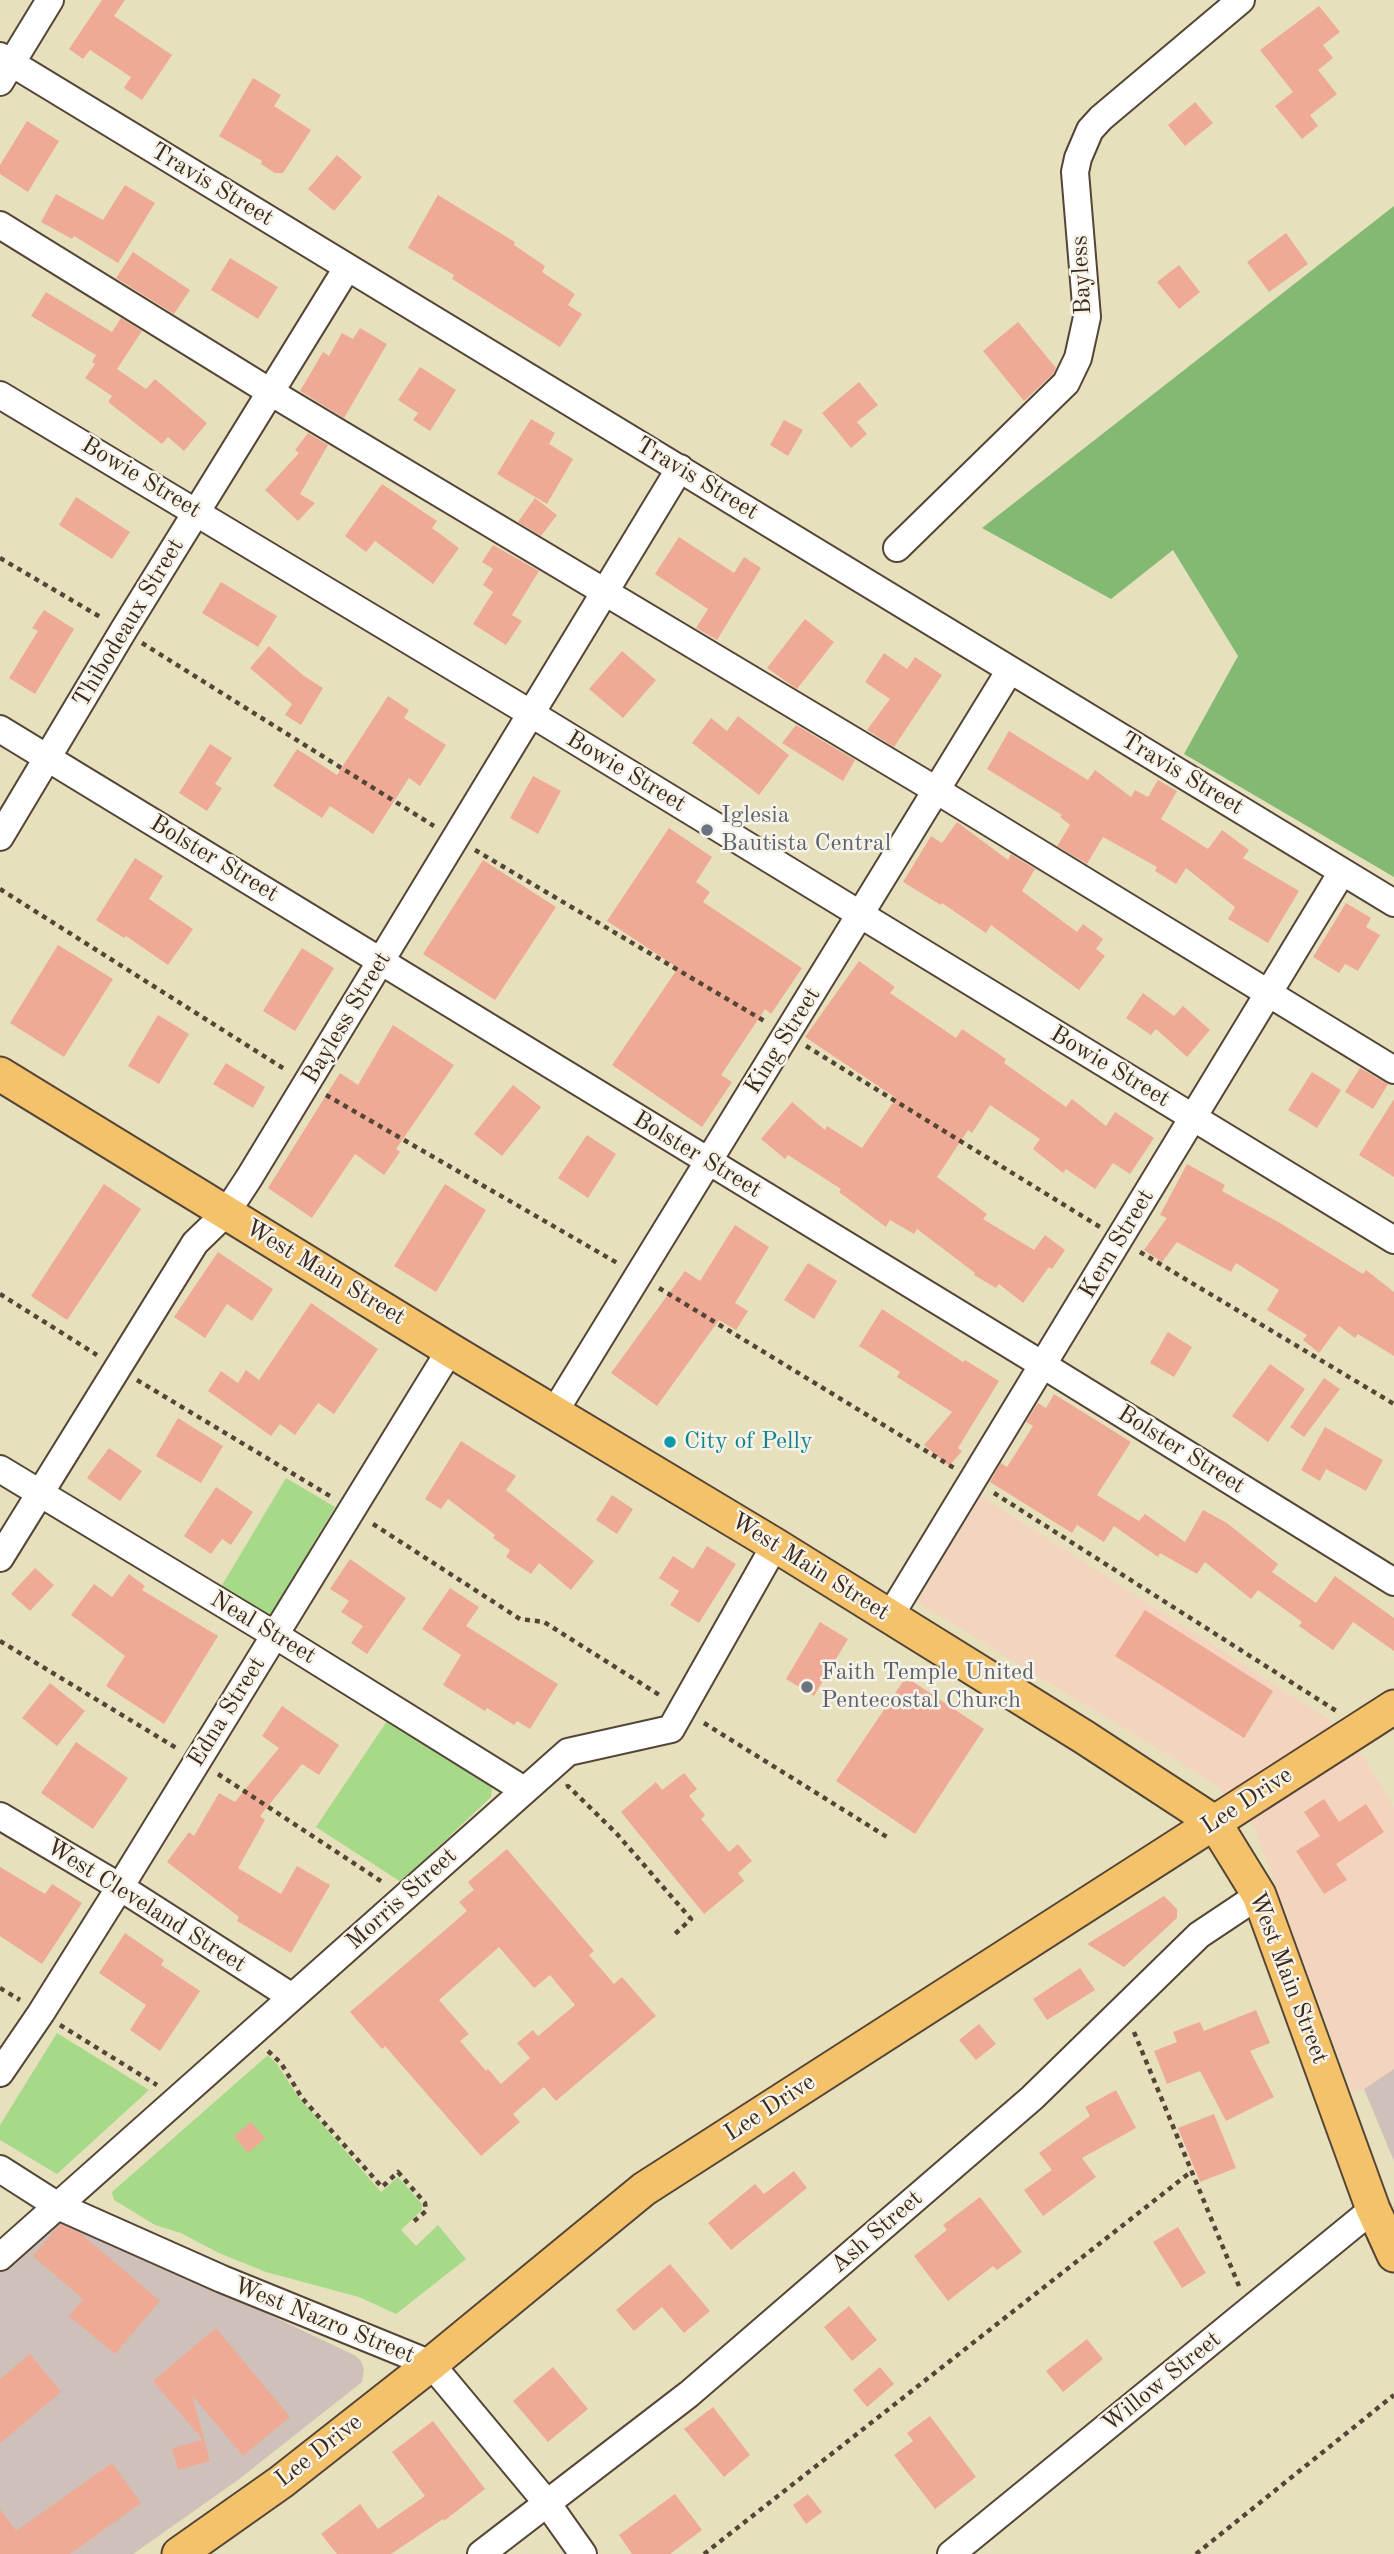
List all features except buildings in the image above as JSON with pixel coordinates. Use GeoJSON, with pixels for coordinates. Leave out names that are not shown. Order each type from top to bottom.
{"type":"FeatureCollection","features":[{"type":"Feature","properties":{"kind":"main road","name":"West Main Street"},"geometry":{"type":"LineString","coordinates":[[0,1074],[450,1350],[775,1545],[1084,1737],[1214,1822],[1259,1895],[1373,2209],[1394,2255]]}},
{"type":"Feature","properties":{"kind":"main road","name":"Lee Drive"},"geometry":{"type":"LineString","coordinates":[[178,2554],[281,2482],[431,2364],[644,2189],[1394,1707]]}},
{"type":"Feature","properties":{"kind":"street"},"geometry":{"type":"LineString","coordinates":[[4,67],[50,0]]}},
{"type":"Feature","properties":{"kind":"street","name":"Bayless"},"geometry":{"type":"LineString","coordinates":[[897,548],[1066,383],[1078,358],[1087,317],[1075,172],[1090,130],[1241,0]]}},
{"type":"Feature","properties":{"kind":"street","name":"Travis Street"},"geometry":{"type":"LineString","coordinates":[[4,67],[347,268],[680,468],[1394,903]]}},
{"type":"Feature","properties":{"kind":"street"},"geometry":{"type":"LineString","coordinates":[[0,225],[272,393],[936,790],[1394,1070]]}},
{"type":"Feature","properties":{"kind":"street","name":"Thibodeaux Street"},"geometry":{"type":"LineString","coordinates":[[0,837],[123,631],[347,268]]}},
{"type":"Feature","properties":{"kind":"street","name":"Bowie Street"},"geometry":{"type":"LineString","coordinates":[[0,395],[197,511],[1394,1240]]}},
{"type":"Feature","properties":{"kind":"street","name":"Bayless Street"},"geometry":{"type":"LineString","coordinates":[[0,1558],[195,1243],[226,1213],[307,1084],[530,713],[607,593],[680,468]]}},
{"type":"Feature","properties":{"kind":"street","name":"King Street"},"geometry":{"type":"LineString","coordinates":[[555,1411],[1010,670]]}},
{"type":"Feature","properties":{"kind":"street","name":"Bolster Street"},"geometry":{"type":"LineString","coordinates":[[0,729],[1394,1582]]}},
{"type":"Feature","properties":{"kind":"street","name":"Kern Street"},"geometry":{"type":"LineString","coordinates":[[890,1616],[1342,872]]}},
{"type":"Feature","properties":{"kind":"street","name":"Edna Street"},"geometry":{"type":"LineString","coordinates":[[0,2073],[120,1887],[450,1350]]}},
{"type":"Feature","properties":{"kind":"street","name":"Neal Street"},"geometry":{"type":"LineString","coordinates":[[0,1469],[275,1634],[524,1790]]}},
{"type":"Feature","properties":{"kind":"street","name":"Morris Street"},"geometry":{"type":"LineString","coordinates":[[0,2257],[568,1752],[671,1729],[775,1545]]}},
{"type":"Feature","properties":{"kind":"street","name":"West Cleveland Street"},"geometry":{"type":"LineString","coordinates":[[0,1816],[120,1887],[292,1997]]}},
{"type":"Feature","properties":{"kind":"street","name":"Ash Street"},"geometry":{"type":"LineString","coordinates":[[481,2554],[689,2394],[1032,2098],[1199,1935],[1259,1895]]}},
{"type":"Feature","properties":{"kind":"street","name":"West Nazro Street"},"geometry":{"type":"LineString","coordinates":[[0,2169],[58,2206],[222,2279],[431,2364],[547,2504],[583,2554]]}},
{"type":"Feature","properties":{"kind":"street","name":"Willow Street"},"geometry":{"type":"LineString","coordinates":[[951,2554],[1373,2209]]}},
{"type":"Feature","properties":{"kind":"path"},"geometry":{"type":"LineString","coordinates":[[0,558],[123,631],[454,838],[787,1034],[1120,1240],[1394,1404]]}},
{"type":"Feature","properties":{"kind":"path"},"geometry":{"type":"LineString","coordinates":[[0,889],[307,1084],[638,1276],[973,1480],[1362,1727]]}},
{"type":"Feature","properties":{"kind":"path"},"geometry":{"type":"LineString","coordinates":[[0,1294],[351,1509],[520,1619],[544,1622],[887,1837]]}},
{"type":"Feature","properties":{"kind":"path"},"geometry":{"type":"LineString","coordinates":[[560,1794],[568,1786],[617,1834],[691,1919],[675,1934]]}},
{"type":"Feature","properties":{"kind":"path"},"geometry":{"type":"LineString","coordinates":[[0,1988],[177,2098]]}},
{"type":"Feature","properties":{"kind":"path"},"geometry":{"type":"LineString","coordinates":[[1125,2009],[1249,2311]]}},
{"type":"Feature","properties":{"kind":"path"},"geometry":{"type":"LineString","coordinates":[[268,2050],[281,2063],[302,2098],[382,2187],[398,2172],[425,2203],[426,2211],[411,2224]]}},
{"type":"Feature","properties":{"kind":"path"},"geometry":{"type":"LineString","coordinates":[[704,2554],[1192,2171]]}},
{"type":"Feature","properties":{"kind":"path"},"geometry":{"type":"LineString","coordinates":[[1196,2554],[1394,2395]]}},
{"type":"Feature","properties":{"kind":"shaded area"},"geometry":{"type":"Polygon","coordinates":[[[981,1496],[1330,1720],[1365,1759],[1394,1807],[1394,2069],[1364,2089],[1352,2093],[1255,1828],[1215,1784],[917,1602],[981,1496]]]}},
{"type":"Feature","properties":{"kind":"shaded area"},"geometry":{"type":"Polygon","coordinates":[[[1394,2069],[1394,2161],[1364,2089],[1394,2069]]]}},
{"type":"Feature","properties":{"kind":"shaded area"},"geometry":{"type":"Polygon","coordinates":[[[64,2217],[356,2356],[364,2369],[362,2382],[238,2480],[133,2554],[0,2554],[0,2273],[64,2217]]]}},
{"type":"Feature","properties":{"kind":"green space"},"geometry":{"type":"Polygon","coordinates":[[[1394,206],[1394,877],[1184,754],[1238,656],[1173,550],[1111,599],[982,528],[1394,206]]]}},
{"type":"Feature","properties":{"kind":"green space"},"geometry":{"type":"Polygon","coordinates":[[[286,1478],[335,1507],[270,1617],[221,1587],[286,1478]]]}},
{"type":"Feature","properties":{"kind":"green space"},"geometry":{"type":"Polygon","coordinates":[[[389,1718],[489,1779],[492,1789],[491,1797],[401,1882],[316,1827],[389,1718]]]}},
{"type":"Feature","properties":{"kind":"green space"},"geometry":{"type":"Polygon","coordinates":[[[57,2033],[149,2090],[57,2174],[0,2140],[0,2125],[57,2033]]]}},
{"type":"Feature","properties":{"kind":"green space"},"geometry":{"type":"Polygon","coordinates":[[[268,2055],[297,2095],[381,2192],[398,2177],[422,2204],[422,2210],[401,2230],[416,2246],[438,2225],[466,2259],[396,2314],[359,2297],[266,2272],[219,2253],[181,2233],[155,2225],[114,2200],[112,2192],[268,2055]]]}},
{"type":"Feature","properties":{"kind":"place","name":"Iglesia Bautista Central"},"geometry":{"type":"Point","coordinates":[707,830]}},
{"type":"Feature","properties":{"kind":"place","name":"City of Pelly"},"geometry":{"type":"Point","coordinates":[670,1442]}},
{"type":"Feature","properties":{"kind":"place","name":"Faith Temple United Pentecostal Church"},"geometry":{"type":"Point","coordinates":[807,1687]}}]}
